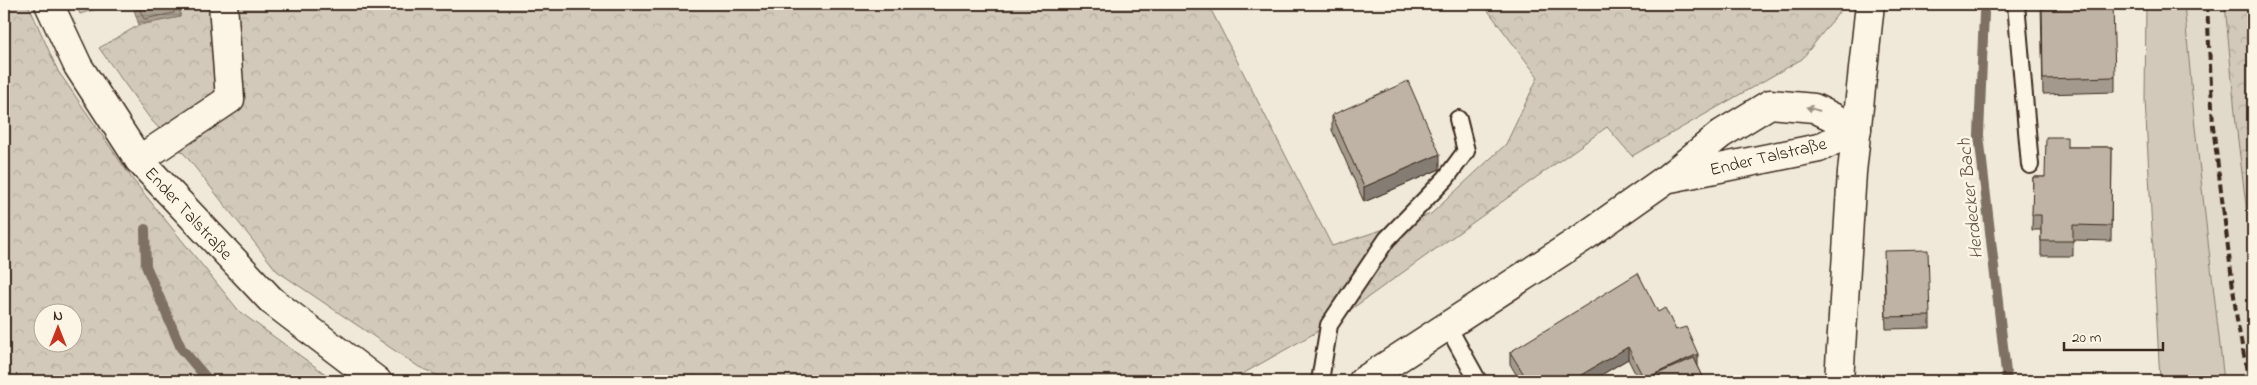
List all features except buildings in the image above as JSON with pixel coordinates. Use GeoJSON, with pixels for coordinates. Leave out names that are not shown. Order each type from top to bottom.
{"type":"FeatureCollection","features":[{"type":"Feature","properties":{"kind":"main road","name":"Ender Talstraße"},"geometry":{"type":"LineString","coordinates":[[50,4],[78,66],[140,160],[272,301],[378,381]]}},
{"type":"Feature","properties":{"kind":"main road"},"geometry":{"type":"LineString","coordinates":[[140,160],[230,99],[223,4]]}},
{"type":"Feature","properties":{"kind":"main road"},"geometry":{"type":"LineString","coordinates":[[1839,381],[1852,172],[1870,4]]}},
{"type":"Feature","properties":{"kind":"main road","name":"Ender Talstraße"},"geometry":{"type":"LineString","coordinates":[[1363,381],[1584,237],[1666,179],[1721,134],[1770,104],[1814,108],[1857,129]]}},
{"type":"Feature","properties":{"kind":"main road","name":"Ender Talstraße"},"geometry":{"type":"LineString","coordinates":[[1666,179],[1820,148],[1857,129]]}},
{"type":"Feature","properties":{"kind":"lane"},"geometry":{"type":"LineString","coordinates":[[2016,4],[2030,165]]}},
{"type":"Feature","properties":{"kind":"lane"},"geometry":{"type":"LineString","coordinates":[[1320,381],[1329,325],[1387,239],[1446,178],[1466,151],[1458,119]]}},
{"type":"Feature","properties":{"kind":"lane"},"geometry":{"type":"LineString","coordinates":[[1448,327],[1478,381]]}},
{"type":"Feature","properties":{"kind":"shaded area"},"geometry":{"type":"Polygon","coordinates":[[[2184,4],[2225,4],[2236,124],[2253,262],[2253,381],[2224,381],[2195,126],[2184,4]]]}},
{"type":"Feature","properties":{"kind":"green space"},"geometry":{"type":"Polygon","coordinates":[[[4,4],[28,4],[58,71],[133,180],[240,312],[335,381],[4,381],[4,4]]]}},
{"type":"Feature","properties":{"kind":"green space"},"geometry":{"type":"Polygon","coordinates":[[[75,4],[111,4],[80,14],[75,4]]]}},
{"type":"Feature","properties":{"kind":"green space"},"geometry":{"type":"Polygon","coordinates":[[[180,4],[1208,4],[1332,246],[1431,214],[1506,144],[1538,77],[1483,4],[1841,4],[1840,11],[1802,59],[1632,156],[1607,127],[1329,325],[1230,381],[450,381],[419,367],[277,271],[186,156],[151,120],[99,48],[139,25],[180,17],[180,4]]]}},
{"type":"Feature","properties":{"kind":"green space"},"geometry":{"type":"Polygon","coordinates":[[[2146,4],[2184,4],[2195,127],[2224,381],[2160,381],[2145,99],[2146,4]]]}},
{"type":"Feature","properties":{"kind":"green space"},"geometry":{"type":"Polygon","coordinates":[[[2225,4],[2253,4],[2253,262],[2236,124],[2225,4]]]}},
{"type":"Feature","properties":{"kind":"water"},"geometry":{"type":"Polygon","coordinates":[[[132,4],[180,4],[180,17],[139,25],[132,4]]]}},
{"type":"Feature","properties":{"kind":"waterway","name":"Herdecker Bach"},"geometry":{"type":"LineString","coordinates":[[1984,13],[1979,135],[2007,381]]}},
{"type":"Feature","properties":{"kind":"waterway"},"geometry":{"type":"LineString","coordinates":[[145,229],[146,266],[181,348],[209,381]]}},
{"type":"Feature","properties":{"kind":"railway"},"geometry":{"type":"LineString","coordinates":[[2207,4],[2213,126],[2237,320],[2249,381]]}}]}
